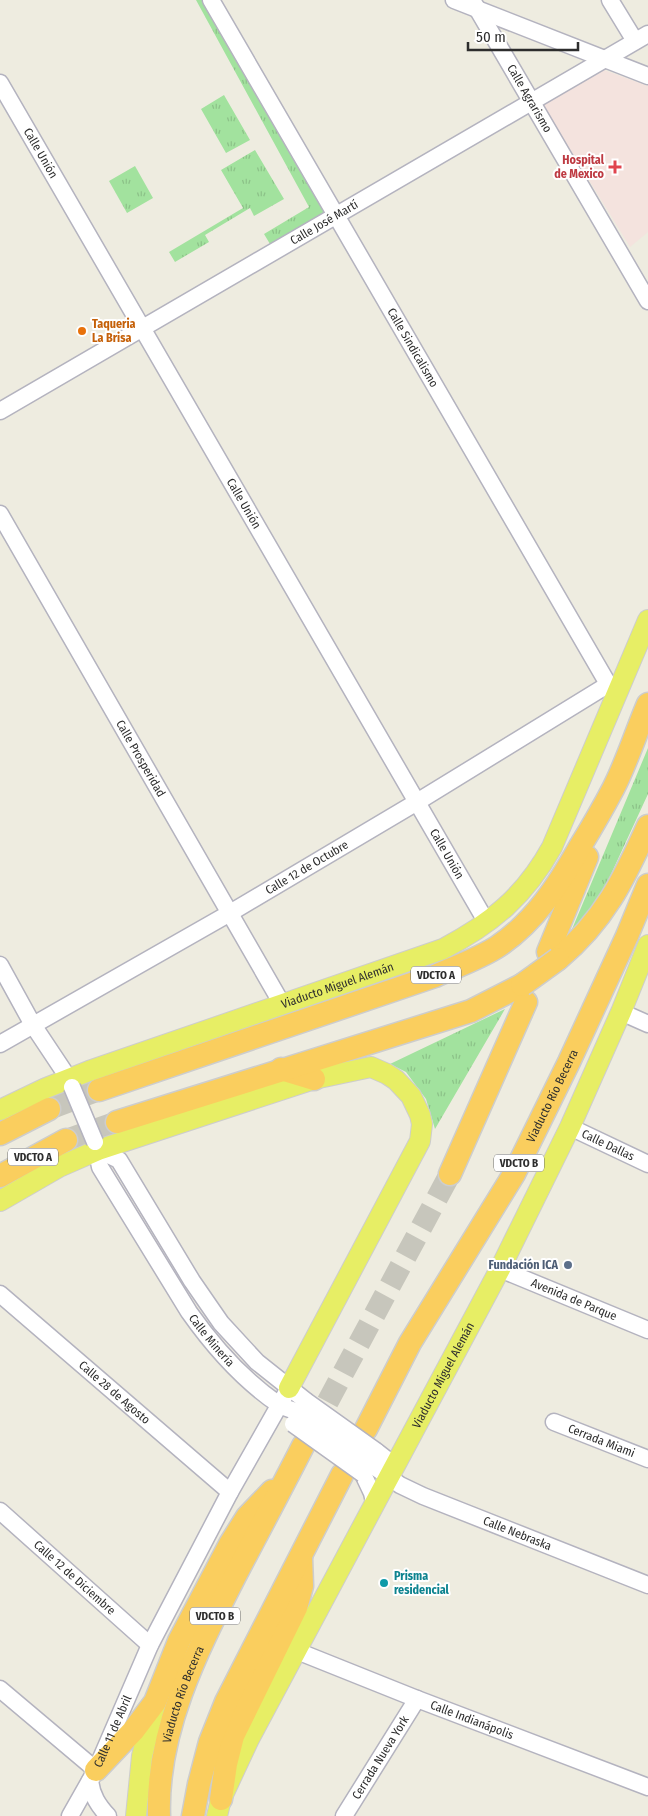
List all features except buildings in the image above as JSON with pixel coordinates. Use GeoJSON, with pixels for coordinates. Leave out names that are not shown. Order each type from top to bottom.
{"type":"FeatureCollection","features":[{"type":"Feature","properties":{"kind":"highway","name":"Viaducto Miguel Alemán"},"geometry":{"type":"LineString","coordinates":[[99,1090],[435,976],[496,948],[515,933],[550,896],[565,874],[614,788],[648,704]]}},
{"type":"Feature","properties":{"kind":"highway"},"geometry":{"type":"LineString","coordinates":[[450,1174],[524,993],[553,956],[614,788]]}},
{"type":"Feature","properties":{"kind":"highway"},"geometry":{"type":"LineString","coordinates":[[553,956],[575,945],[610,903],[648,826]]}},
{"type":"Feature","properties":{"kind":"highway","name":"Viaducto Río Becerra"},"geometry":{"type":"LineString","coordinates":[[366,1429],[415,1336],[514,1174],[569,1062],[627,936],[648,885]]}},
{"type":"Feature","properties":{"kind":"highway"},"geometry":{"type":"LineString","coordinates":[[116,1122],[524,993]]}},
{"type":"Feature","properties":{"kind":"highway"},"geometry":{"type":"LineString","coordinates":[[281,1069],[321,1077],[348,1048]]}},
{"type":"Feature","properties":{"kind":"highway","name":"VDCTO A"},"geometry":{"type":"LineString","coordinates":[[0,1134],[49,1108]]}},
{"type":"Feature","properties":{"kind":"highway","name":"VDCTO A"},"geometry":{"type":"LineString","coordinates":[[0,1176],[66,1140]]}},
{"type":"Feature","properties":{"kind":"highway","name":"Viaducto Río Becerra"},"geometry":{"type":"LineString","coordinates":[[159,1816],[158,1799],[169,1730],[201,1644],[303,1446]]}},
{"type":"Feature","properties":{"kind":"highway"},"geometry":{"type":"LineString","coordinates":[[193,1816],[210,1742],[226,1702],[301,1554],[362,1466]]}},
{"type":"Feature","properties":{"kind":"highway"},"geometry":{"type":"LineString","coordinates":[[93,1776],[134,1731],[155,1702],[179,1641],[230,1544],[247,1517],[288,1475]]}},
{"type":"Feature","properties":{"kind":"highway"},"geometry":{"type":"LineString","coordinates":[[219,1808],[226,1764],[234,1736],[296,1608],[302,1586],[301,1554]]}},
{"type":"Feature","properties":{"kind":"main road","name":"Viaducto Miguel Alemán"},"geometry":{"type":"LineString","coordinates":[[0,1110],[282,1004],[443,949],[487,923],[513,901],[536,875],[552,847],[612,690],[648,620]]}},
{"type":"Feature","properties":{"kind":"main road","name":"Viaducto Miguel Alemán"},"geometry":{"type":"LineString","coordinates":[[391,1471],[500,1269],[570,1127],[621,1012],[648,945]]}},
{"type":"Feature","properties":{"kind":"main road"},"geometry":{"type":"LineString","coordinates":[[0,1201],[96,1146],[321,1077],[371,1067],[387,1074],[404,1087],[411,1096],[420,1115],[422,1132],[417,1149],[284,1396]]}},
{"type":"Feature","properties":{"kind":"main road"},"geometry":{"type":"LineString","coordinates":[[219,1808],[249,1739],[391,1471]]}},
{"type":"Feature","properties":{"kind":"main road","name":"Viaducto Río Becerra"},"geometry":{"type":"LineString","coordinates":[[136,1816],[142,1756],[155,1702]]}},
{"type":"Feature","properties":{"kind":"street","name":"Calle Sindicalismo"},"geometry":{"type":"LineString","coordinates":[[211,0],[612,690]]}},
{"type":"Feature","properties":{"kind":"street"},"geometry":{"type":"LineString","coordinates":[[454,0],[474,4],[648,76]]}},
{"type":"Feature","properties":{"kind":"street"},"geometry":{"type":"LineString","coordinates":[[610,0],[642,38]]}},
{"type":"Feature","properties":{"kind":"street","name":"Calle Agrarismo"},"geometry":{"type":"LineString","coordinates":[[474,4],[648,301]]}},
{"type":"Feature","properties":{"kind":"street","name":"Calle José Martí"},"geometry":{"type":"LineString","coordinates":[[0,411],[642,38]]}},
{"type":"Feature","properties":{"kind":"street","name":"Calle Unión"},"geometry":{"type":"LineString","coordinates":[[0,84],[487,923]]}},
{"type":"Feature","properties":{"kind":"street","name":"Calle Prosperidad"},"geometry":{"type":"LineString","coordinates":[[0,514],[282,1004]]}},
{"type":"Feature","properties":{"kind":"street","name":"Calle 12 de Octubre"},"geometry":{"type":"LineString","coordinates":[[0,1044],[230,913],[417,802],[612,690]]}},
{"type":"Feature","properties":{"kind":"street"},"geometry":{"type":"LineString","coordinates":[[0,965],[34,1025],[71,1083],[96,1146]]}},
{"type":"Feature","properties":{"kind":"street"},"geometry":{"type":"LineString","coordinates":[[621,1012],[648,1024]]}},
{"type":"Feature","properties":{"kind":"street","name":"Calle Dallas"},"geometry":{"type":"LineString","coordinates":[[570,1127],[648,1164]]}},
{"type":"Feature","properties":{"kind":"street","name":"Calle Minería"},"geometry":{"type":"LineString","coordinates":[[96,1146],[118,1160],[192,1281],[221,1323],[257,1362],[284,1396],[299,1412],[362,1466],[391,1471]]}},
{"type":"Feature","properties":{"kind":"street","name":"Avenida de Parque"},"geometry":{"type":"LineString","coordinates":[[500,1269],[648,1330]]}},
{"type":"Feature","properties":{"kind":"street","name":"Calle 28 de Agosto"},"geometry":{"type":"LineString","coordinates":[[0,1294],[230,1492]]}},
{"type":"Feature","properties":{"kind":"street"},"geometry":{"type":"LineString","coordinates":[[150,1645],[230,1492],[284,1396]]}},
{"type":"Feature","properties":{"kind":"street"},"geometry":{"type":"LineString","coordinates":[[268,1425],[286,1423],[299,1412]]}},
{"type":"Feature","properties":{"kind":"street","name":"Cerrada Miami"},"geometry":{"type":"LineString","coordinates":[[554,1422],[648,1459]]}},
{"type":"Feature","properties":{"kind":"street"},"geometry":{"type":"LineString","coordinates":[[362,1466],[374,1502]]}},
{"type":"Feature","properties":{"kind":"street","name":"Calle Nebraska"},"geometry":{"type":"LineString","coordinates":[[391,1471],[423,1496],[648,1585]]}},
{"type":"Feature","properties":{"kind":"street","name":"Calle 12 de Diciembre"},"geometry":{"type":"LineString","coordinates":[[0,1510],[150,1645]]}},
{"type":"Feature","properties":{"kind":"street","name":"Calle 11 de Abril"},"geometry":{"type":"LineString","coordinates":[[70,1816],[93,1776],[150,1645]]}},
{"type":"Feature","properties":{"kind":"street","name":"Calle Indianápolis"},"geometry":{"type":"LineString","coordinates":[[297,1651],[648,1787]]}},
{"type":"Feature","properties":{"kind":"street"},"geometry":{"type":"LineString","coordinates":[[0,1689],[93,1776],[92,1792],[98,1806],[108,1816]]}},
{"type":"Feature","properties":{"kind":"street","name":"Cerrada Nueva York"},"geometry":{"type":"LineString","coordinates":[[344,1816],[417,1699]]}},
{"type":"Feature","properties":{"kind":"shaded area","name":"Hospital de Mexico"},"geometry":{"type":"Polygon","coordinates":[[[599,70],[604,70],[648,86],[648,232],[630,247],[541,102],[599,70]]]}},
{"type":"Feature","properties":{"kind":"green space"},"geometry":{"type":"Polygon","coordinates":[[[196,0],[209,0],[332,215],[273,249],[264,234],[309,207],[196,0]]]}},
{"type":"Feature","properties":{"kind":"green space"},"geometry":{"type":"Polygon","coordinates":[[[224,95],[250,140],[226,153],[201,109],[224,95]]]}},
{"type":"Feature","properties":{"kind":"green space"},"geometry":{"type":"Polygon","coordinates":[[[255,150],[284,199],[254,216],[250,208],[205,235],[209,242],[175,262],[169,252],[243,208],[221,170],[255,150]]]}},
{"type":"Feature","properties":{"kind":"green space"},"geometry":{"type":"Polygon","coordinates":[[[135,166],[153,198],[127,213],[109,181],[135,166]]]}},
{"type":"Feature","properties":{"kind":"green space"},"geometry":{"type":"Polygon","coordinates":[[[648,748],[648,794],[606,885],[570,934],[648,748]]]}},
{"type":"Feature","properties":{"kind":"green space"},"geometry":{"type":"Polygon","coordinates":[[[505,1009],[435,1129],[426,1099],[406,1072],[390,1064],[505,1009]]]}},
{"type":"Feature","properties":{"kind":"tunnel"},"geometry":{"type":"LineString","coordinates":[[49,1109],[99,1090]]}},
{"type":"Feature","properties":{"kind":"tunnel"},"geometry":{"type":"LineString","coordinates":[[66,1140],[117,1122]]}},
{"type":"Feature","properties":{"kind":"tunnel"},"geometry":{"type":"LineString","coordinates":[[312,1431],[450,1174]]}},
{"type":"Feature","properties":{"kind":"place","name":"Hospital de Mexico"},"geometry":{"type":"Point","coordinates":[615,167]}},
{"type":"Feature","properties":{"kind":"place","name":"Taqueria La Brisa"},"geometry":{"type":"Point","coordinates":[82,331]}},
{"type":"Feature","properties":{"kind":"place","name":"Fundación ICA"},"geometry":{"type":"Point","coordinates":[568,1265]}},
{"type":"Feature","properties":{"kind":"place","name":"Prisma residencial"},"geometry":{"type":"Point","coordinates":[384,1583]}}]}
